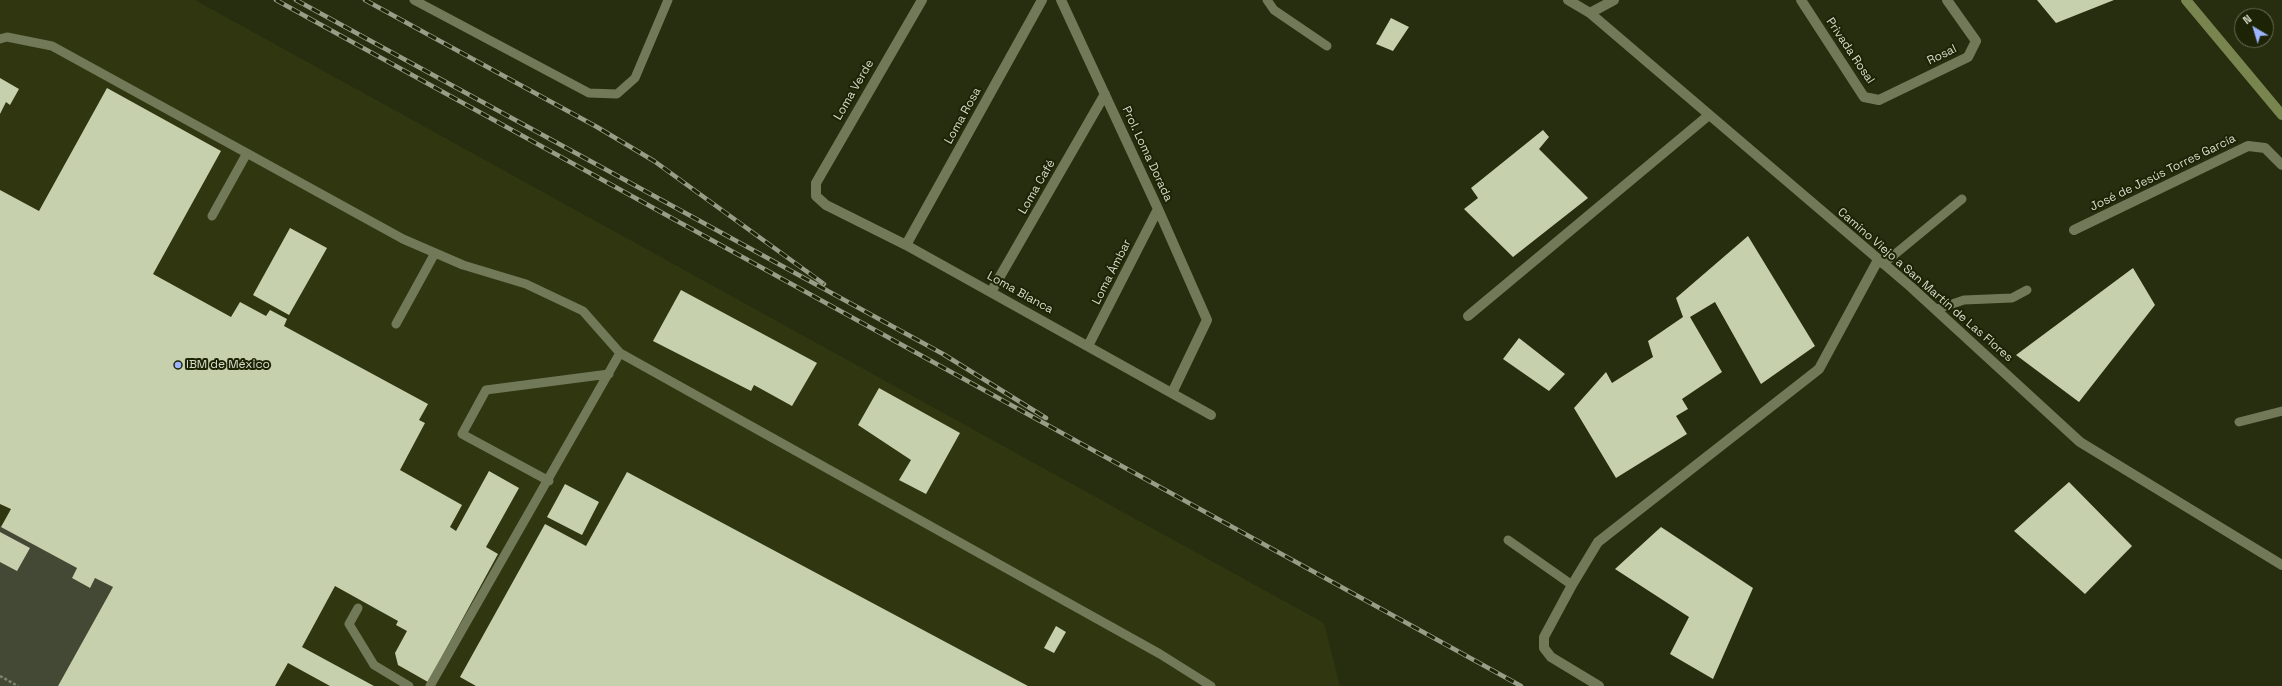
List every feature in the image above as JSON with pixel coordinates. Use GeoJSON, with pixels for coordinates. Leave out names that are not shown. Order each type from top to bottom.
{"type":"FeatureCollection","features":[{"type":"Feature","properties":{"kind":"street","name":"Loma Verde"},"geometry":{"type":"LineString","coordinates":[[816,196],[816,183],[922,0]]}},
{"type":"Feature","properties":{"kind":"street","name":"Loma Rosa"},"geometry":{"type":"LineString","coordinates":[[906,244],[1042,0]]}},
{"type":"Feature","properties":{"kind":"street","name":"Prol. Loma Dorada"},"geometry":{"type":"LineString","coordinates":[[1061,0],[1158,209],[1207,320],[1204,331],[1172,393]]}},
{"type":"Feature","properties":{"kind":"street","name":"Camino Viejo a San Martín de Las Flores"},"geometry":{"type":"LineString","coordinates":[[1568,0],[1590,14],[1937,309],[2080,442],[2282,565]]}},
{"type":"Feature","properties":{"kind":"street"},"geometry":{"type":"LineString","coordinates":[[1590,14],[1614,0]]}},
{"type":"Feature","properties":{"kind":"street","name":"Privada Rosal"},"geometry":{"type":"LineString","coordinates":[[1801,0],[1864,97]]}},
{"type":"Feature","properties":{"kind":"street","name":"Rosal"},"geometry":{"type":"LineString","coordinates":[[1864,97],[1879,100],[1968,57],[1976,41],[1947,0]]}},
{"type":"Feature","properties":{"kind":"street"},"geometry":{"type":"LineString","coordinates":[[2186,0],[2281,111]]}},
{"type":"Feature","properties":{"kind":"street","name":"Loma Café"},"geometry":{"type":"LineString","coordinates":[[991,292],[1105,94]]}},
{"type":"Feature","properties":{"kind":"street"},"geometry":{"type":"LineString","coordinates":[[1468,316],[1709,115]]}},
{"type":"Feature","properties":{"kind":"street","name":"José de Jesús Torres García"},"geometry":{"type":"LineString","coordinates":[[2074,230],[2248,146],[2266,148],[2282,165]]}},
{"type":"Feature","properties":{"kind":"street","name":"Loma Blanca"},"geometry":{"type":"LineString","coordinates":[[816,196],[826,205],[906,244],[1211,415]]}},
{"type":"Feature","properties":{"kind":"street","name":"Loma Ámbar"},"geometry":{"type":"LineString","coordinates":[[1088,346],[1158,209]]}},
{"type":"Feature","properties":{"kind":"street"},"geometry":{"type":"LineString","coordinates":[[1599,686],[1551,657],[1544,648],[1544,637],[1572,585],[1598,542],[1819,368],[1881,262]]}},
{"type":"Feature","properties":{"kind":"lane"},"geometry":{"type":"LineString","coordinates":[[414,0],[589,94],[617,94],[635,78],[668,0]]}},
{"type":"Feature","properties":{"kind":"lane"},"geometry":{"type":"LineString","coordinates":[[1267,0],[1274,10],[1327,46]]}},
{"type":"Feature","properties":{"kind":"lane"},"geometry":{"type":"LineString","coordinates":[[0,39],[7,37],[52,46],[403,239],[464,265],[526,284],[584,311],[620,353],[1160,654],[1211,686]]}},
{"type":"Feature","properties":{"kind":"lane"},"geometry":{"type":"LineString","coordinates":[[212,216],[247,153]]}},
{"type":"Feature","properties":{"kind":"lane"},"geometry":{"type":"LineString","coordinates":[[1881,262],[1962,199]]}},
{"type":"Feature","properties":{"kind":"lane"},"geometry":{"type":"LineString","coordinates":[[396,324],[435,253]]}},
{"type":"Feature","properties":{"kind":"lane"},"geometry":{"type":"LineString","coordinates":[[1937,309],[1964,300],[2012,298],[2027,290]]}},
{"type":"Feature","properties":{"kind":"lane"},"geometry":{"type":"LineString","coordinates":[[430,686],[549,481],[620,353]]}},
{"type":"Feature","properties":{"kind":"lane"},"geometry":{"type":"LineString","coordinates":[[549,481],[462,434],[482,396],[486,390],[609,374]]}},
{"type":"Feature","properties":{"kind":"lane"},"geometry":{"type":"LineString","coordinates":[[2239,422],[2282,411]]}},
{"type":"Feature","properties":{"kind":"lane"},"geometry":{"type":"LineString","coordinates":[[1508,540],[1572,585]]}},
{"type":"Feature","properties":{"kind":"lane"},"geometry":{"type":"LineString","coordinates":[[358,608],[349,624],[374,665],[409,686]]}},
{"type":"Feature","properties":{"kind":"path"},"geometry":{"type":"LineString","coordinates":[[0,676],[18,686]]}},
{"type":"Feature","properties":{"kind":"shaded area"},"geometry":{"type":"Polygon","coordinates":[[[0,0],[195,0],[1324,623],[1340,686],[0,686],[0,0]]]}},
{"type":"Feature","properties":{"kind":"shaded area"},"geometry":{"type":"Polygon","coordinates":[[[0,526],[77,568],[72,578],[89,588],[95,578],[113,587],[58,686],[0,686],[0,526]]]}},
{"type":"Feature","properties":{"kind":"building"},"geometry":{"type":"Polygon","coordinates":[[[2037,0],[2114,0],[2056,23],[2037,0]]]}},
{"type":"Feature","properties":{"kind":"building"},"geometry":{"type":"Polygon","coordinates":[[[1391,18],[1409,27],[1393,51],[1376,44],[1391,18]]]}},
{"type":"Feature","properties":{"kind":"building"},"geometry":{"type":"Polygon","coordinates":[[[0,78],[19,89],[10,105],[6,102],[0,114],[0,78]]]}},
{"type":"Feature","properties":{"kind":"building","name":"IBM de México"},"geometry":{"type":"Polygon","coordinates":[[[107,88],[221,151],[153,274],[231,317],[240,302],[266,316],[270,310],[287,319],[284,326],[428,404],[419,420],[425,423],[400,470],[462,505],[450,527],[456,531],[489,471],[519,488],[486,547],[498,554],[428,682],[398,665],[395,653],[407,631],[396,625],[398,621],[335,586],[302,647],[374,686],[330,686],[288,663],[275,686],[58,686],[113,587],[95,578],[90,588],[72,578],[77,568],[1,527],[11,509],[0,504],[0,190],[39,211],[107,88]]]}},
{"type":"Feature","properties":{"kind":"building"},"geometry":{"type":"Polygon","coordinates":[[[1543,130],[1549,137],[1539,149],[1588,198],[1513,257],[1464,209],[1478,198],[1471,188],[1543,130]]]}},
{"type":"Feature","properties":{"kind":"building"},"geometry":{"type":"Polygon","coordinates":[[[290,228],[327,248],[289,315],[253,295],[290,228]]]}},
{"type":"Feature","properties":{"kind":"building"},"geometry":{"type":"Polygon","coordinates":[[[1748,236],[1815,346],[1761,384],[1715,302],[1690,317],[1722,372],[1682,399],[1688,409],[1676,416],[1687,434],[1616,478],[1574,408],[1606,372],[1612,383],[1653,357],[1648,341],[1683,317],[1676,298],[1748,236]]]}},
{"type":"Feature","properties":{"kind":"building"},"geometry":{"type":"Polygon","coordinates":[[[2133,268],[2155,305],[2079,402],[2016,355],[2133,268]]]}},
{"type":"Feature","properties":{"kind":"building"},"geometry":{"type":"Polygon","coordinates":[[[681,290],[817,363],[792,406],[754,385],[751,391],[653,341],[681,290]]]}},
{"type":"Feature","properties":{"kind":"building"},"geometry":{"type":"Polygon","coordinates":[[[1519,338],[1565,374],[1549,391],[1503,359],[1519,338]]]}},
{"type":"Feature","properties":{"kind":"building"},"geometry":{"type":"Polygon","coordinates":[[[879,388],[960,433],[926,494],[899,480],[911,460],[858,425],[879,388]]]}},
{"type":"Feature","properties":{"kind":"building"},"geometry":{"type":"Polygon","coordinates":[[[627,472],[1028,686],[476,686],[460,677],[545,524],[586,546],[627,472]]]}},
{"type":"Feature","properties":{"kind":"building"},"geometry":{"type":"Polygon","coordinates":[[[2069,482],[2132,546],[2085,594],[2014,531],[2069,482]]]}},
{"type":"Feature","properties":{"kind":"building"},"geometry":{"type":"Polygon","coordinates":[[[565,484],[599,502],[582,535],[547,517],[565,484]]]}},
{"type":"Feature","properties":{"kind":"building"},"geometry":{"type":"Polygon","coordinates":[[[1661,527],[1753,588],[1713,679],[1670,654],[1689,617],[1615,569],[1661,527]]]}},
{"type":"Feature","properties":{"kind":"building"},"geometry":{"type":"Polygon","coordinates":[[[0,532],[30,548],[17,571],[0,562],[0,532]]]}},
{"type":"Feature","properties":{"kind":"building"},"geometry":{"type":"Polygon","coordinates":[[[1056,626],[1066,632],[1054,653],[1044,648],[1056,626]]]}},
{"type":"Feature","properties":{"kind":"railway"},"geometry":{"type":"LineString","coordinates":[[276,0],[1521,686]]}},
{"type":"Feature","properties":{"kind":"railway"},"geometry":{"type":"LineString","coordinates":[[296,0],[943,354],[1046,418]]}},
{"type":"Feature","properties":{"kind":"railway"},"geometry":{"type":"LineString","coordinates":[[365,0],[597,127],[654,161],[824,284]]}},
{"type":"Feature","properties":{"kind":"place","name":"IBM de México"},"geometry":{"type":"Point","coordinates":[178,365]}}]}
